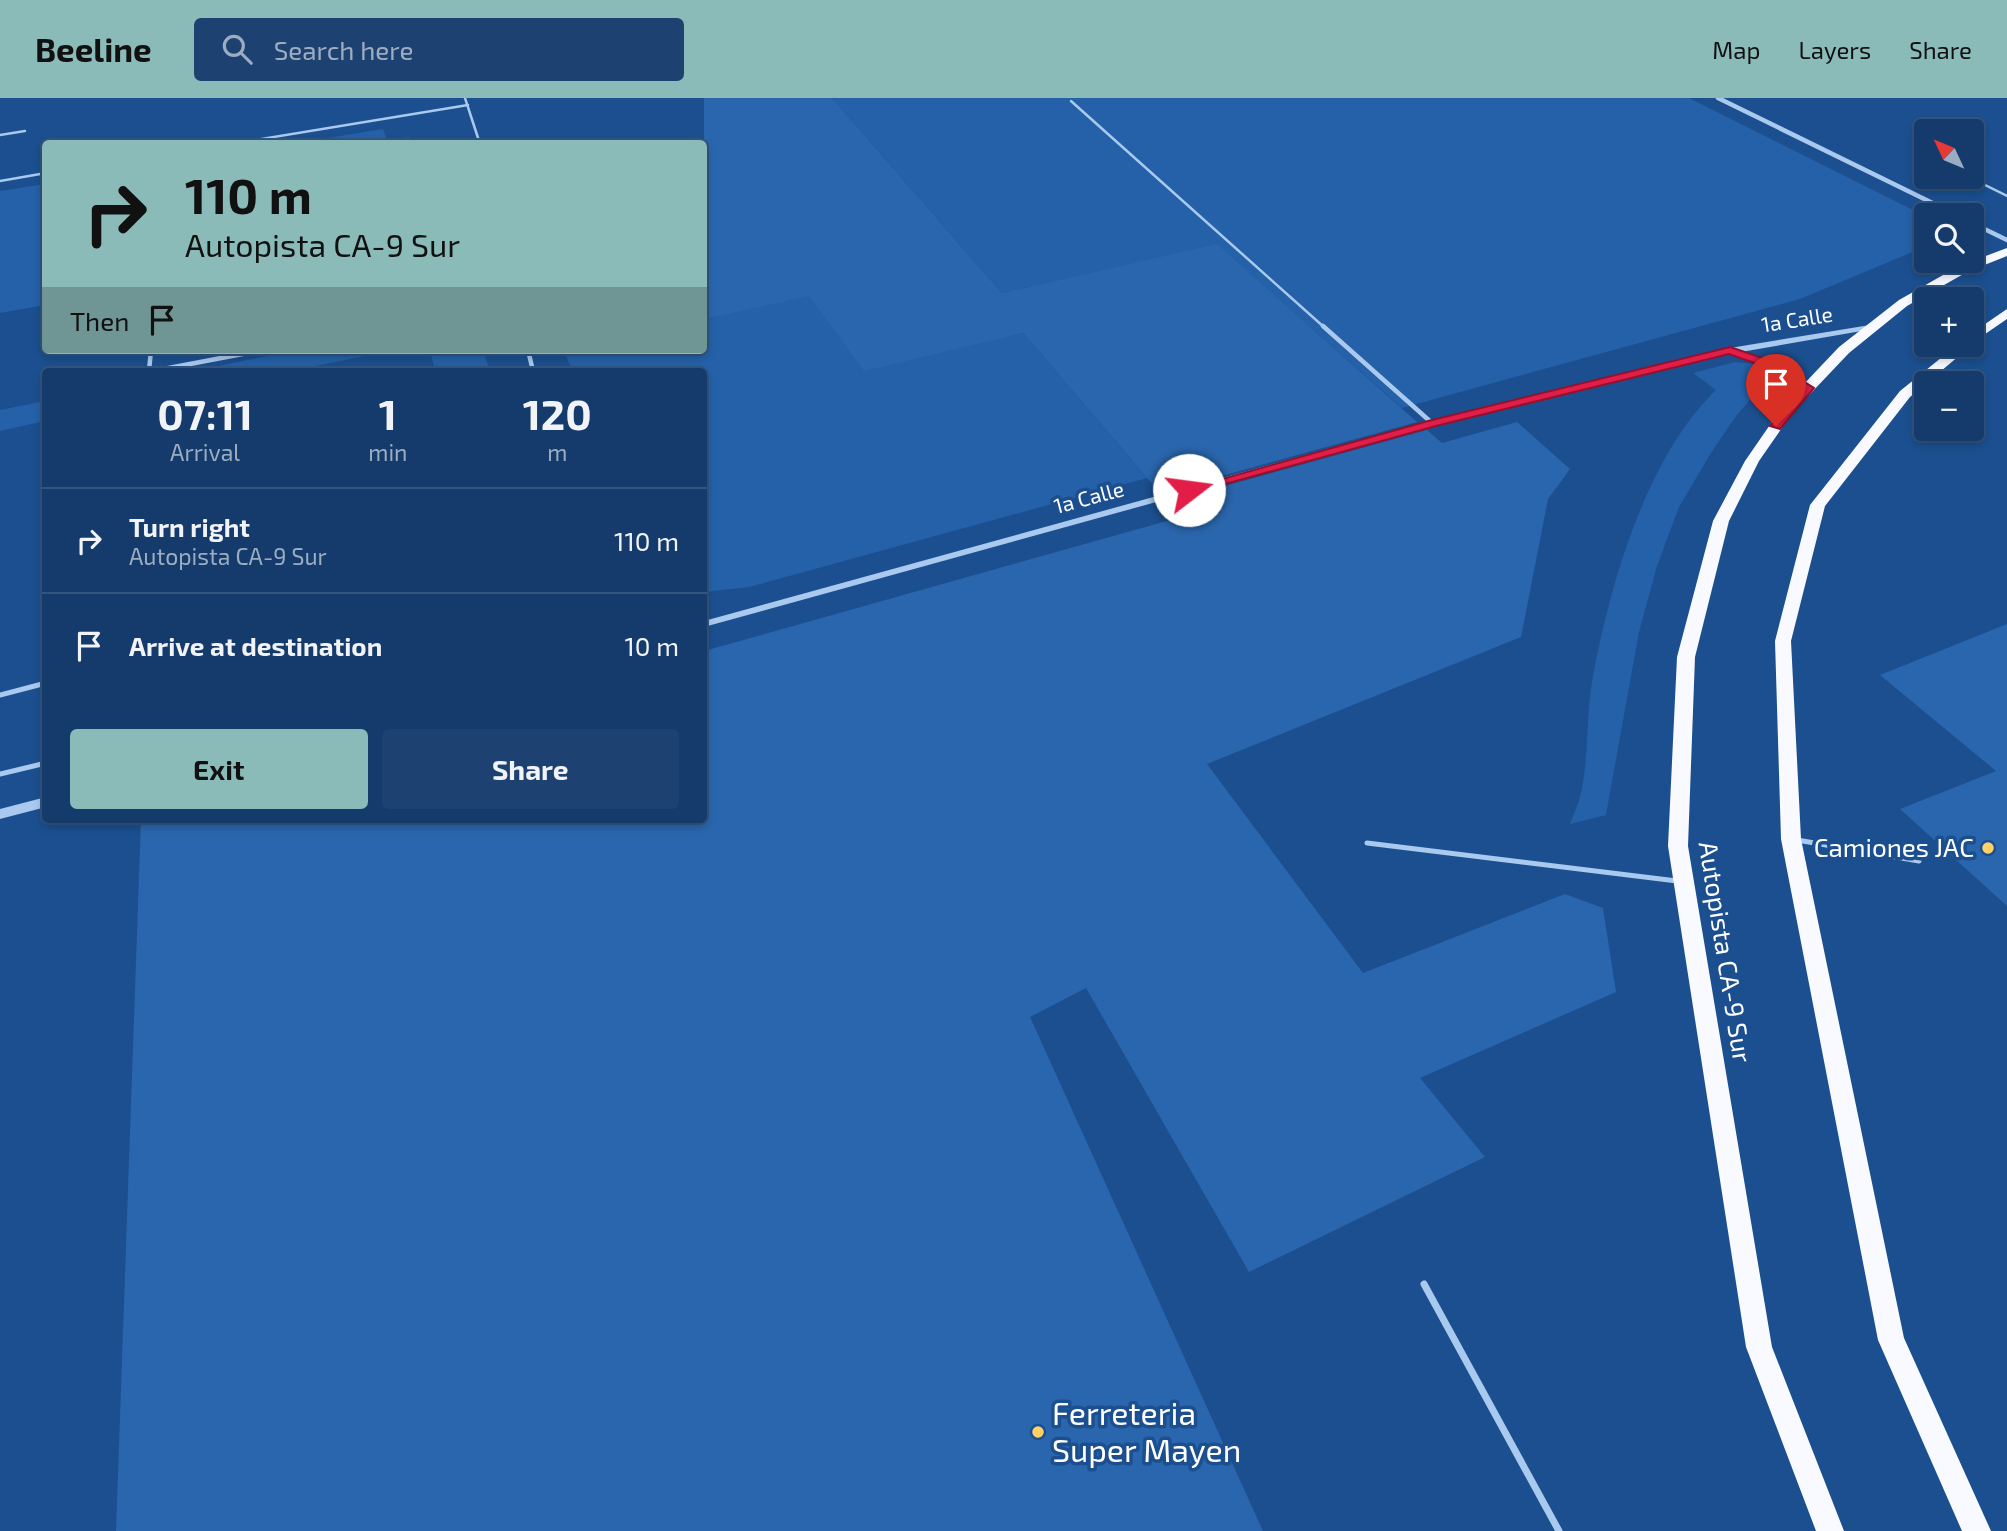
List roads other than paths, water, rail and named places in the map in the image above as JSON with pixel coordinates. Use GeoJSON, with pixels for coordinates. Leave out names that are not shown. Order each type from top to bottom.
{"type":"FeatureCollection","features":[{"type":"Feature","properties":{"kind":"highway","name":"Autopista CA-9 Sur"},"geometry":{"type":"LineString","coordinates":[[1830,1531],[1759,1347],[1678,846],[1686,657],[1721,521],[1752,461],[1788,410],[1870,327],[1903,303],[1963,270],[2007,253]]}},
{"type":"Feature","properties":{"kind":"highway"},"geometry":{"type":"LineString","coordinates":[[1984,330],[2007,313]]}},
{"type":"Feature","properties":{"kind":"highway"},"geometry":{"type":"LineString","coordinates":[[1950,357],[1905,394],[1818,505],[1783,641],[1791,839],[1891,1340],[1977,1531]]}},
{"type":"Feature","properties":{"kind":"street"},"geometry":{"type":"LineString","coordinates":[[1718,98],[1932,203]]}},
{"type":"Feature","properties":{"kind":"street"},"geometry":{"type":"LineString","coordinates":[[1984,229],[2007,240]]}},
{"type":"Feature","properties":{"kind":"street","name":"1a Calle"},"geometry":{"type":"LineString","coordinates":[[707,623],[1432,423],[1730,351],[1870,327]]}},
{"type":"Feature","properties":{"kind":"street","name":"1a Calle"},"geometry":{"type":"LineString","coordinates":[[1730,351],[1767,364],[1808,388]]}},
{"type":"Feature","properties":{"kind":"street"},"geometry":{"type":"LineString","coordinates":[[0,814],[42,803]]}},
{"type":"Feature","properties":{"kind":"lane"},"geometry":{"type":"LineString","coordinates":[[465,98],[479,140]]}},
{"type":"Feature","properties":{"kind":"lane"},"geometry":{"type":"LineString","coordinates":[[1070,101],[1432,423]]}},
{"type":"Feature","properties":{"kind":"lane"},"geometry":{"type":"LineString","coordinates":[[256,140],[468,105]]}},
{"type":"Feature","properties":{"kind":"lane"},"geometry":{"type":"LineString","coordinates":[[0,135],[25,131]]}},
{"type":"Feature","properties":{"kind":"lane"},"geometry":{"type":"LineString","coordinates":[[0,181],[42,174]]}},
{"type":"Feature","properties":{"kind":"lane"},"geometry":{"type":"LineString","coordinates":[[1984,184],[2007,196]]}},
{"type":"Feature","properties":{"kind":"lane"},"geometry":{"type":"LineString","coordinates":[[167,368],[241,354]]}},
{"type":"Feature","properties":{"kind":"lane"},"geometry":{"type":"LineString","coordinates":[[0,695],[42,684]]}},
{"type":"Feature","properties":{"kind":"lane"},"geometry":{"type":"LineString","coordinates":[[0,774],[42,764]]}},
{"type":"Feature","properties":{"kind":"lane"},"geometry":{"type":"LineString","coordinates":[[1791,839],[1919,861]]}},
{"type":"Feature","properties":{"kind":"lane"},"geometry":{"type":"LineString","coordinates":[[1367,843],[1684,881]]}},
{"type":"Feature","properties":{"kind":"lane"},"geometry":{"type":"LineString","coordinates":[[1424,1284],[1559,1531]]}},
{"type":"Feature","properties":{"kind":"place","name":"Camiones JAC"},"geometry":{"type":"Point","coordinates":[1988,848]}},
{"type":"Feature","properties":{"kind":"place","name":"Ferreteria Super Mayen"},"geometry":{"type":"Point","coordinates":[1038,1432]}}]}
